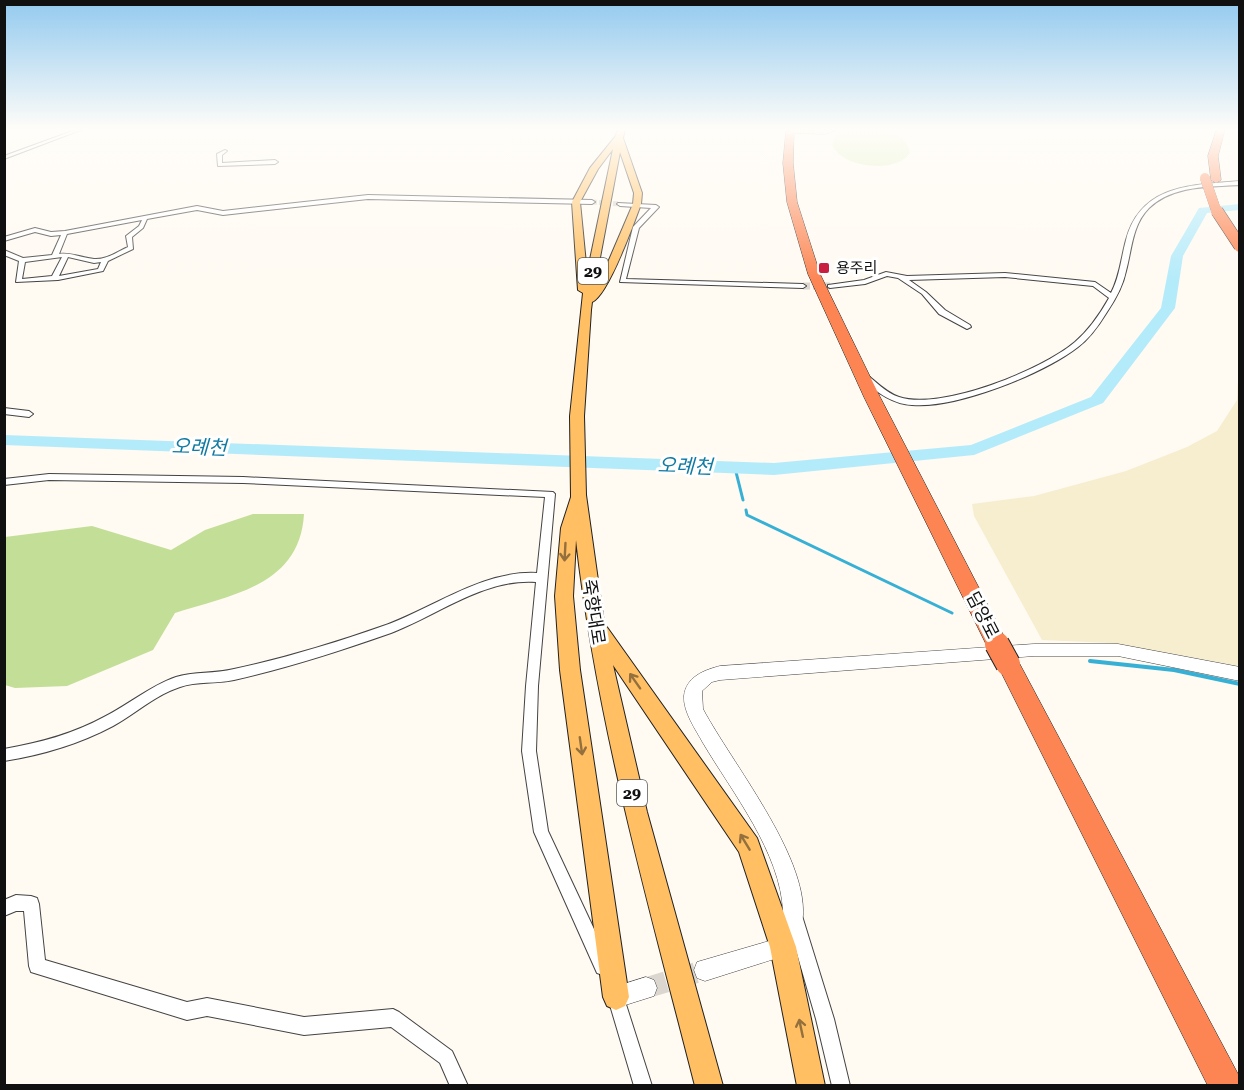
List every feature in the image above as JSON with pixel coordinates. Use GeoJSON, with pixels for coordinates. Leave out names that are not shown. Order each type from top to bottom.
{"type":"FeatureCollection","features":[{"type":"Feature","properties":{"kind":"highway","name":"담양로"},"geometry":{"type":"LineString","coordinates":[[790,180],[796,217],[817,282],[859,372],[1226,1086]]}},
{"type":"Feature","properties":{"kind":"highway"},"geometry":{"type":"LineString","coordinates":[[1210,180],[1239,232]]}},
{"type":"Feature","properties":{"kind":"highway"},"geometry":{"type":"LineString","coordinates":[[1210,180],[1217,212],[1239,246]]}},
{"type":"Feature","properties":{"kind":"main road"},"geometry":{"type":"LineString","coordinates":[[585,310],[576,202],[588,180]]}},
{"type":"Feature","properties":{"kind":"main road","name":"죽향대로"},"geometry":{"type":"LineString","coordinates":[[611,180],[585,310],[577,416],[578,495],[594,621],[636,812],[709,1086]]}},
{"type":"Feature","properties":{"kind":"main road"},"geometry":{"type":"LineString","coordinates":[[585,310],[611,267],[637,204],[638,193],[634,180]]}},
{"type":"Feature","properties":{"kind":"main road"},"geometry":{"type":"LineString","coordinates":[[578,495],[568,521],[565,548],[569,665],[616,997]]}},
{"type":"Feature","properties":{"kind":"main road"},"geometry":{"type":"LineString","coordinates":[[594,621],[749,846],[783,947],[812,1086]]}},
{"type":"Feature","properties":{"kind":"street"},"geometry":{"type":"LineString","coordinates":[[859,372],[894,399],[905,402],[948,399],[984,390],[1033,371],[1078,344],[1112,297],[1119,281],[1130,230],[1147,207],[1157,199],[1188,188],[1239,183]]}},
{"type":"Feature","properties":{"kind":"street"},"geometry":{"type":"LineString","coordinates":[[4,239],[35,230],[51,234],[65,233],[145,220],[197,208],[223,213],[368,196],[592,202]]}},
{"type":"Feature","properties":{"kind":"street"},"geometry":{"type":"LineString","coordinates":[[620,204],[655,204],[656,209],[636,226],[622,281],[803,286]]}},
{"type":"Feature","properties":{"kind":"street"},"geometry":{"type":"LineString","coordinates":[[4,252],[22,260],[66,255],[94,261],[105,260],[131,248],[129,236],[141,227],[145,220]]}},
{"type":"Feature","properties":{"kind":"street"},"geometry":{"type":"LineString","coordinates":[[55,256],[65,233]]}},
{"type":"Feature","properties":{"kind":"street"},"geometry":{"type":"LineString","coordinates":[[55,278],[66,255]]}},
{"type":"Feature","properties":{"kind":"street"},"geometry":{"type":"LineString","coordinates":[[22,260],[18,281],[55,278],[101,270],[105,260]]}},
{"type":"Feature","properties":{"kind":"street"},"geometry":{"type":"LineString","coordinates":[[830,286],[865,282],[886,274],[901,277],[1005,275],[1095,284],[1112,297]]}},
{"type":"Feature","properties":{"kind":"street"},"geometry":{"type":"LineString","coordinates":[[901,277],[924,292],[942,312],[967,327]]}},
{"type":"Feature","properties":{"kind":"street"},"geometry":{"type":"LineString","coordinates":[[4,411],[29,414]]}},
{"type":"Feature","properties":{"kind":"street"},"geometry":{"type":"LineString","coordinates":[[4,482],[49,477],[243,480],[550,494],[532,686],[529,751],[541,832],[616,997],[643,1086]]}},
{"type":"Feature","properties":{"kind":"street"},"geometry":{"type":"LineString","coordinates":[[4,755],[60,743],[109,722],[142,699],[176,682],[233,675],[365,636],[412,620],[495,580],[525,575],[543,578]]}},
{"type":"Feature","properties":{"kind":"street"},"geometry":{"type":"LineString","coordinates":[[841,1086],[825,1019],[793,913],[785,876],[773,846],[695,710],[692,693],[697,681],[703,677],[720,673],[1034,650],[1118,651],[1239,674]]}},
{"type":"Feature","properties":{"kind":"street"},"geometry":{"type":"LineString","coordinates":[[4,908],[16,903],[31,904],[37,966],[187,1011],[207,1006],[304,1026],[393,1018],[446,1057],[459,1086]]}},
{"type":"Feature","properties":{"kind":"street"},"geometry":{"type":"LineString","coordinates":[[705,970],[783,947],[793,913]]}},
{"type":"Feature","properties":{"kind":"street"},"geometry":{"type":"LineString","coordinates":[[616,997],[646,988]]}},
{"type":"Feature","properties":{"kind":"shaded area"},"geometry":{"type":"Polygon","coordinates":[[[1239,359],[1239,666],[1110,643],[1042,640],[974,516],[972,504],[1034,496],[1126,471],[1187,447],[1217,431],[1237,400],[1239,359]]]}},
{"type":"Feature","properties":{"kind":"green space"},"geometry":{"type":"Polygon","coordinates":[[[253,514],[304,514],[300,538],[290,557],[276,572],[259,584],[239,593],[175,613],[153,650],[67,686],[15,688],[5,685],[5,537],[92,526],[171,550],[205,530],[253,514]]]}},
{"type":"Feature","properties":{"kind":"waterway","name":"오례천"},"geometry":{"type":"LineString","coordinates":[[4,440],[216,446],[774,469],[974,450],[1097,400],[1168,308],[1177,256],[1203,210],[1240,207]]}},
{"type":"Feature","properties":{"kind":"waterway"},"geometry":{"type":"LineString","coordinates":[[735,468],[743,500]]}},
{"type":"Feature","properties":{"kind":"waterway"},"geometry":{"type":"LineString","coordinates":[[746,510],[747,515],[952,613]]}},
{"type":"Feature","properties":{"kind":"waterway"},"geometry":{"type":"LineString","coordinates":[[1090,661],[1174,670],[1240,684]]}},
{"type":"Feature","properties":{"kind":"tunnel"},"geometry":{"type":"LineString","coordinates":[[592,202],[620,204]]}},
{"type":"Feature","properties":{"kind":"tunnel"},"geometry":{"type":"LineString","coordinates":[[803,286],[830,286]]}},
{"type":"Feature","properties":{"kind":"tunnel"},"geometry":{"type":"LineString","coordinates":[[646,988],[705,970]]}},
{"type":"Feature","properties":{"kind":"place","name":"용주리"},"geometry":{"type":"Point","coordinates":[824,268]}}]}
